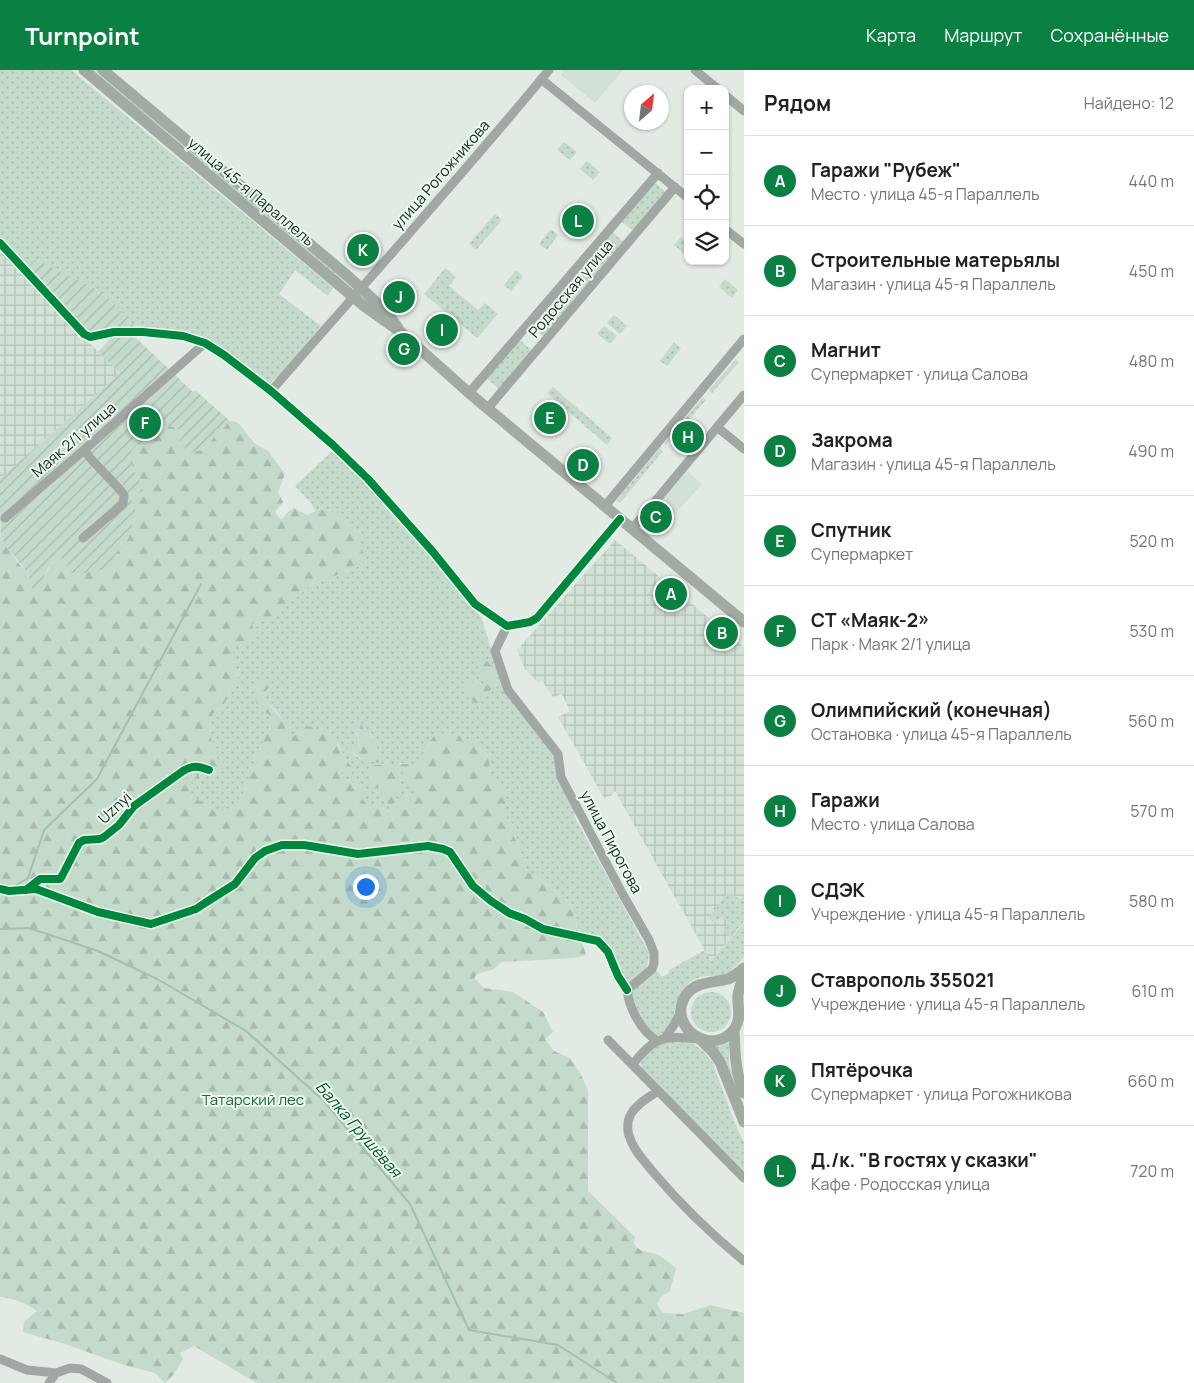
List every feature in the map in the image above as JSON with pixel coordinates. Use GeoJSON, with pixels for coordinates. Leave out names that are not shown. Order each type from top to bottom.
{"type":"FeatureCollection","features":[{"type":"Feature","properties":{"kind":"main road","name":"улица 45-я Параллель"},"geometry":{"type":"LineString","coordinates":[[84,70],[353,298],[402,333],[469,393],[744,622]]}},
{"type":"Feature","properties":{"kind":"main road","name":"улица 45-я Параллель"},"geometry":{"type":"LineString","coordinates":[[104,70],[361,288],[387,312],[402,333]]}},
{"type":"Feature","properties":{"kind":"main road"},"geometry":{"type":"LineString","coordinates":[[744,968],[730,978],[700,984],[692,988],[686,994],[681,1011],[684,1026],[689,1032],[700,1039],[720,1062],[744,1122]]}},
{"type":"Feature","properties":{"kind":"main road"},"geometry":{"type":"LineString","coordinates":[[744,977],[739,987],[738,1002],[740,1016],[734,1030],[734,1060],[744,1093]]}},
{"type":"Feature","properties":{"kind":"main road"},"geometry":{"type":"LineString","coordinates":[[708,982],[718,983],[726,987],[733,993],[738,1002]]}},
{"type":"Feature","properties":{"kind":"main road"},"geometry":{"type":"LineString","coordinates":[[700,1039],[716,1040],[726,1037],[734,1030]]}},
{"type":"Feature","properties":{"kind":"street","name":"улица Рогожникова"},"geometry":{"type":"LineString","coordinates":[[271,391],[458,179],[548,70]]}},
{"type":"Feature","properties":{"kind":"street"},"geometry":{"type":"LineString","coordinates":[[695,70],[713,85]]}},
{"type":"Feature","properties":{"kind":"street"},"geometry":{"type":"LineString","coordinates":[[541,79],[684,195]]}},
{"type":"Feature","properties":{"kind":"street"},"geometry":{"type":"LineString","coordinates":[[729,98],[744,111]]}},
{"type":"Feature","properties":{"kind":"street","name":"Родосская улица"},"geometry":{"type":"LineString","coordinates":[[469,393],[658,173]]}},
{"type":"Feature","properties":{"kind":"street","name":"Родосская улица"},"geometry":{"type":"LineString","coordinates":[[488,408],[675,187]]}},
{"type":"Feature","properties":{"kind":"street"},"geometry":{"type":"LineString","coordinates":[[729,232],[744,244]]}},
{"type":"Feature","properties":{"kind":"street"},"geometry":{"type":"LineString","coordinates":[[0,243],[84,334],[90,337],[114,332],[143,332],[183,336],[205,343],[271,391],[368,479],[433,552],[475,604],[508,626],[530,622],[537,618],[620,519]]}},
{"type":"Feature","properties":{"kind":"street"},"geometry":{"type":"LineString","coordinates":[[605,506],[744,339]]}},
{"type":"Feature","properties":{"kind":"street","name":"Маяк 2/1 улица"},"geometry":{"type":"LineString","coordinates":[[5,518],[205,343]]}},
{"type":"Feature","properties":{"kind":"street"},"geometry":{"type":"LineString","coordinates":[[632,529],[744,395]]}},
{"type":"Feature","properties":{"kind":"street"},"geometry":{"type":"LineString","coordinates":[[717,427],[744,449]]}},
{"type":"Feature","properties":{"kind":"street"},"geometry":{"type":"LineString","coordinates":[[84,450],[91,460],[117,484],[124,495],[123,504],[84,538]]}},
{"type":"Feature","properties":{"kind":"street","name":"улица Пирогова"},"geometry":{"type":"LineString","coordinates":[[508,626],[495,651],[508,690],[558,754],[561,777],[649,940],[654,953],[652,970],[627,990]]}},
{"type":"Feature","properties":{"kind":"street"},"geometry":{"type":"LineString","coordinates":[[0,889],[9,891],[36,889],[98,912],[151,924],[201,906],[235,884],[255,858],[265,851],[282,845],[304,844],[358,854],[428,846],[450,852],[473,886],[509,913],[544,929],[598,941],[608,952],[618,976],[627,990],[632,1008],[641,1025],[650,1036],[660,1039],[679,1037],[700,1039]]}},
{"type":"Feature","properties":{"kind":"street"},"geometry":{"type":"LineString","coordinates":[[632,1064],[644,1050],[660,1039],[679,1017],[681,1011]]}},
{"type":"Feature","properties":{"kind":"street"},"geometry":{"type":"LineString","coordinates":[[608,1040],[744,1178]]}},
{"type":"Feature","properties":{"kind":"street"},"geometry":{"type":"LineString","coordinates":[[658,1091],[642,1102],[630,1115],[628,1129],[630,1139],[642,1158],[674,1196],[712,1234],[744,1261]]}},
{"type":"Feature","properties":{"kind":"street"},"geometry":{"type":"LineString","coordinates":[[0,1359],[27,1370],[56,1373],[70,1368],[81,1369],[107,1383]]}},
{"type":"Feature","properties":{"kind":"street"},"geometry":{"type":"LineString","coordinates":[[49,1383],[56,1373]]}},
{"type":"Feature","properties":{"kind":"shaded area"},"geometry":{"type":"Polygon","coordinates":[[[564,70],[623,70],[595,103],[561,75],[564,70]]]}},
{"type":"Feature","properties":{"kind":"shaded area"},"geometry":{"type":"Polygon","coordinates":[[[0,249],[85,339],[120,373],[0,479],[0,249]]]}},
{"type":"Feature","properties":{"kind":"shaded area"},"geometry":{"type":"Polygon","coordinates":[[[687,471],[702,484],[660,531],[646,518],[687,471]]]}},
{"type":"Feature","properties":{"kind":"shaded area"},"geometry":{"type":"Polygon","coordinates":[[[615,540],[744,647],[744,922],[711,961],[615,791],[611,796],[604,798],[558,717],[570,711],[562,694],[553,697],[542,681],[539,683],[525,669],[517,650],[615,540]]]}},
{"type":"Feature","properties":{"kind":"green space"},"geometry":{"type":"Polygon","coordinates":[[[0,70],[71,70],[333,288],[328,296],[295,270],[279,294],[321,326],[284,371],[269,384],[228,352],[201,337],[178,331],[135,327],[109,298],[94,288],[36,259],[27,268],[0,239],[0,70]]]}},
{"type":"Feature","properties":{"kind":"green space"},"geometry":{"type":"Polygon","coordinates":[[[88,70],[97,70],[356,288],[354,291],[88,70]]]}},
{"type":"Feature","properties":{"kind":"green space"},"geometry":{"type":"Polygon","coordinates":[[[564,142],[577,152],[570,160],[557,150],[564,142]]]}},
{"type":"Feature","properties":{"kind":"green space"},"geometry":{"type":"Polygon","coordinates":[[[587,161],[600,172],[593,180],[580,169],[587,161]]]}},
{"type":"Feature","properties":{"kind":"green space"},"geometry":{"type":"Polygon","coordinates":[[[654,182],[666,192],[633,231],[621,221],[654,182]]]}},
{"type":"Feature","properties":{"kind":"green space"},"geometry":{"type":"Polygon","coordinates":[[[495,214],[502,220],[476,250],[469,244],[495,214]]]}},
{"type":"Feature","properties":{"kind":"green space"},"geometry":{"type":"Polygon","coordinates":[[[551,229],[558,235],[547,250],[539,244],[551,229]]]}},
{"type":"Feature","properties":{"kind":"green space"},"geometry":{"type":"Polygon","coordinates":[[[611,231],[624,242],[544,337],[531,326],[611,231]]]}},
{"type":"Feature","properties":{"kind":"green space"},"geometry":{"type":"Polygon","coordinates":[[[681,237],[684,240],[684,253],[674,245],[681,237]]]}},
{"type":"Feature","properties":{"kind":"green space"},"geometry":{"type":"Polygon","coordinates":[[[36,259],[94,288],[109,298],[135,327],[134,336],[193,392],[196,391],[230,421],[202,450],[188,453],[179,441],[185,434],[180,430],[172,427],[163,427],[160,435],[153,430],[148,435],[146,442],[137,445],[131,452],[131,463],[144,490],[130,498],[136,512],[128,539],[105,569],[80,574],[69,573],[64,558],[55,561],[45,574],[41,590],[32,590],[31,582],[24,568],[1,537],[0,479],[120,373],[98,352],[109,340],[103,330],[91,332],[85,330],[27,268],[36,259]]]}},
{"type":"Feature","properties":{"kind":"green space"},"geometry":{"type":"Polygon","coordinates":[[[445,268],[456,277],[449,286],[478,310],[485,303],[498,314],[477,338],[424,294],[445,268]]]}},
{"type":"Feature","properties":{"kind":"green space"},"geometry":{"type":"Polygon","coordinates":[[[516,270],[523,276],[511,291],[504,285],[516,270]]]}},
{"type":"Feature","properties":{"kind":"green space"},"geometry":{"type":"Polygon","coordinates":[[[725,279],[738,290],[732,298],[719,287],[725,279]]]}},
{"type":"Feature","properties":{"kind":"green space"},"geometry":{"type":"Polygon","coordinates":[[[562,293],[571,301],[558,316],[549,308],[562,293]]]}},
{"type":"Feature","properties":{"kind":"green space"},"geometry":{"type":"Polygon","coordinates":[[[614,315],[627,326],[620,334],[607,323],[614,315]]]}},
{"type":"Feature","properties":{"kind":"green space"},"geometry":{"type":"Polygon","coordinates":[[[604,326],[617,336],[610,344],[597,334],[604,326]]]}},
{"type":"Feature","properties":{"kind":"green space"},"geometry":{"type":"Polygon","coordinates":[[[520,340],[532,351],[499,389],[487,378],[520,340]]]}},
{"type":"Feature","properties":{"kind":"green space"},"geometry":{"type":"Polygon","coordinates":[[[674,342],[681,348],[667,366],[660,361],[674,342]]]}},
{"type":"Feature","properties":{"kind":"green space"},"geometry":{"type":"Polygon","coordinates":[[[736,359],[739,362],[712,393],[709,390],[736,359]]]}},
{"type":"Feature","properties":{"kind":"green space"},"geometry":{"type":"Polygon","coordinates":[[[553,387],[612,438],[607,445],[547,393],[553,387]]]}},
{"type":"Feature","properties":{"kind":"green space"},"geometry":{"type":"Polygon","coordinates":[[[703,397],[706,400],[666,445],[664,443],[703,397]]]}},
{"type":"Feature","properties":{"kind":"green space","name":"Татарский лес"},"geometry":{"type":"Polygon","coordinates":[[[230,421],[240,425],[254,443],[268,451],[285,474],[278,492],[283,502],[275,512],[281,520],[294,508],[307,515],[323,510],[336,513],[361,533],[363,564],[308,587],[270,620],[252,623],[253,629],[257,634],[252,642],[235,643],[233,656],[238,677],[225,703],[212,715],[210,728],[211,740],[216,746],[216,757],[218,760],[222,760],[225,767],[214,770],[205,765],[200,765],[198,772],[201,785],[196,786],[188,777],[186,778],[189,793],[218,814],[240,803],[255,760],[274,718],[262,709],[256,701],[254,685],[263,679],[267,682],[268,687],[263,696],[266,702],[281,718],[290,721],[292,729],[288,738],[292,738],[305,725],[322,731],[334,739],[345,759],[353,768],[352,775],[348,776],[342,772],[340,778],[360,785],[364,793],[363,800],[371,809],[382,805],[386,809],[397,809],[399,798],[412,794],[417,790],[401,770],[393,767],[395,764],[414,764],[426,751],[431,740],[440,733],[460,736],[463,743],[473,741],[489,757],[490,779],[497,779],[505,795],[505,814],[527,872],[537,877],[570,903],[586,955],[575,958],[502,962],[494,969],[477,974],[474,978],[484,988],[513,992],[543,1012],[553,1032],[545,1039],[554,1051],[570,1058],[580,1073],[588,1090],[588,1191],[635,1237],[634,1244],[640,1250],[659,1255],[676,1268],[670,1291],[661,1297],[657,1304],[663,1313],[683,1314],[710,1305],[744,1313],[744,1383],[257,1383],[194,1346],[180,1353],[183,1359],[174,1374],[165,1383],[155,1373],[124,1365],[65,1344],[23,1332],[24,1322],[37,1311],[20,1301],[0,1297],[0,536],[29,576],[32,589],[44,577],[56,560],[64,558],[67,567],[128,539],[136,512],[129,498],[144,490],[131,463],[131,452],[153,430],[172,426],[185,434],[202,450],[230,421]]]}},
{"type":"Feature","properties":{"kind":"green space"},"geometry":{"type":"Polygon","coordinates":[[[660,448],[663,451],[620,503],[616,501],[660,448]]]}},
{"type":"Feature","properties":{"kind":"green space"},"geometry":{"type":"Polygon","coordinates":[[[331,452],[337,454],[366,481],[429,553],[481,617],[506,695],[549,747],[555,758],[557,776],[576,814],[574,816],[649,953],[647,967],[633,981],[626,983],[612,950],[602,939],[596,936],[580,934],[570,903],[537,877],[527,872],[505,814],[505,795],[490,779],[489,757],[473,741],[463,744],[430,741],[422,758],[414,764],[399,763],[405,777],[418,790],[412,794],[405,795],[397,809],[386,809],[382,805],[378,805],[375,809],[371,809],[363,800],[360,785],[340,779],[340,774],[350,764],[345,759],[338,744],[305,725],[292,739],[288,738],[281,717],[265,701],[264,692],[257,690],[257,704],[274,718],[255,760],[240,803],[218,814],[189,794],[188,782],[185,778],[191,778],[193,783],[201,785],[198,772],[200,765],[205,765],[214,770],[218,760],[216,757],[216,746],[211,740],[210,728],[212,715],[225,703],[238,677],[233,656],[235,642],[245,643],[253,629],[252,623],[270,620],[308,587],[363,564],[330,510],[315,511],[312,504],[295,486],[331,452]],[[478,669],[474,674],[484,677],[485,681],[482,685],[475,682],[467,692],[482,700],[488,691],[497,684],[478,669]],[[356,721],[347,728],[356,732],[360,748],[351,744],[348,750],[360,759],[380,753],[373,742],[372,735],[356,721]]]}},
{"type":"Feature","properties":{"kind":"green space"},"geometry":{"type":"Polygon","coordinates":[[[483,656],[494,668],[498,678],[494,687],[477,704],[466,696],[465,688],[468,683],[475,682],[482,685],[485,681],[484,677],[474,674],[478,669],[477,658],[483,656]]]}},
{"type":"Feature","properties":{"kind":"green space"},"geometry":{"type":"Polygon","coordinates":[[[356,721],[361,722],[363,728],[371,735],[380,753],[379,762],[366,761],[348,750],[347,746],[351,744],[360,747],[357,732],[347,728],[356,721]]]}},
{"type":"Feature","properties":{"kind":"green space"},"geometry":{"type":"Polygon","coordinates":[[[372,765],[388,766],[400,780],[402,785],[396,792],[396,801],[393,804],[388,805],[381,796],[383,784],[381,783],[375,789],[371,788],[368,784],[372,765]]]}},
{"type":"Feature","properties":{"kind":"green space"},"geometry":{"type":"Polygon","coordinates":[[[731,893],[740,900],[744,895],[744,921],[730,937],[724,932],[730,923],[721,917],[715,923],[709,918],[726,895],[731,893]]]}},
{"type":"Feature","properties":{"kind":"green space"},"geometry":{"type":"Polygon","coordinates":[[[744,923],[744,957],[730,972],[722,976],[705,976],[691,981],[684,988],[676,1002],[673,1021],[665,1034],[651,1035],[634,1008],[630,991],[656,970],[662,977],[669,973],[669,970],[705,950],[711,961],[744,923]]]}},
{"type":"Feature","properties":{"kind":"green space"},"geometry":{"type":"Polygon","coordinates":[[[715,992],[722,995],[728,1001],[731,1012],[730,1020],[722,1029],[715,1032],[707,1032],[700,1029],[692,1020],[691,1008],[694,1001],[703,993],[715,992]]]}},
{"type":"Feature","properties":{"kind":"green space"},"geometry":{"type":"Polygon","coordinates":[[[680,1039],[692,1043],[703,1051],[712,1062],[744,1142],[744,1171],[642,1069],[640,1060],[649,1052],[658,1045],[680,1039]]]}},
{"type":"Feature","properties":{"kind":"green space"},"geometry":{"type":"Polygon","coordinates":[[[729,1042],[729,1064],[744,1105],[744,1116],[714,1047],[729,1042]]]}},
{"type":"Feature","properties":{"kind":"waterway"},"geometry":{"type":"LineString","coordinates":[[13,887],[28,878],[44,830],[97,779],[201,584]]}},
{"type":"Feature","properties":{"kind":"waterway","name":"Балка Грушёвая"},"geometry":{"type":"LineString","coordinates":[[0,929],[29,928],[98,951],[159,980],[246,1031],[324,1101],[410,1204],[469,1330],[558,1345],[617,1383]]}},
{"type":"Feature","properties":{"kind":"cycle path"},"geometry":{"type":"LineString","coordinates":[[0,243],[84,334],[90,337],[114,332],[143,332],[183,336],[205,343],[224,355],[271,391],[333,445],[368,479],[433,552],[475,604],[507,626],[530,622],[537,618],[620,519]]}},
{"type":"Feature","properties":{"kind":"cycle path","name":"Uznyi"},"geometry":{"type":"LineString","coordinates":[[26,890],[40,879],[60,879],[79,843],[84,840],[104,837],[119,825],[134,806],[183,771],[196,767],[209,770]]}},
{"type":"Feature","properties":{"kind":"cycle path"},"geometry":{"type":"LineString","coordinates":[[0,889],[9,891],[36,889],[98,912],[151,924],[196,909],[235,884],[255,858],[265,851],[282,845],[304,845],[358,854],[428,846],[450,852],[473,886],[509,913],[543,929],[598,941],[608,952],[618,976],[627,990]]}},
{"type":"Feature","properties":{"kind":"place","name":"Д./к. \"В гостях у сказки\""},"geometry":{"type":"Point","coordinates":[578,221]}},
{"type":"Feature","properties":{"kind":"place","name":"Пятёрочка"},"geometry":{"type":"Point","coordinates":[363,250]}},
{"type":"Feature","properties":{"kind":"place","name":"Ставрополь 355021"},"geometry":{"type":"Point","coordinates":[399,297]}},
{"type":"Feature","properties":{"kind":"place","name":"СДЭК"},"geometry":{"type":"Point","coordinates":[442,330]}},
{"type":"Feature","properties":{"kind":"place","name":"Олимпийский (конечная)"},"geometry":{"type":"Point","coordinates":[404,349]}},
{"type":"Feature","properties":{"kind":"place","name":"Спутник"},"geometry":{"type":"Point","coordinates":[550,418]}},
{"type":"Feature","properties":{"kind":"place","name":"СТ «Маяк-2»"},"geometry":{"type":"Point","coordinates":[145,423]}},
{"type":"Feature","properties":{"kind":"place","name":"Гаражи"},"geometry":{"type":"Point","coordinates":[688,437]}},
{"type":"Feature","properties":{"kind":"place","name":"Закрома"},"geometry":{"type":"Point","coordinates":[583,465]}},
{"type":"Feature","properties":{"kind":"place","name":"Магнит"},"geometry":{"type":"Point","coordinates":[656,517]}},
{"type":"Feature","properties":{"kind":"place","name":"Гаражи \"Рубеж\""},"geometry":{"type":"Point","coordinates":[671,594]}},
{"type":"Feature","properties":{"kind":"place","name":"Строительные матерьялы"},"geometry":{"type":"Point","coordinates":[722,633]}}]}
